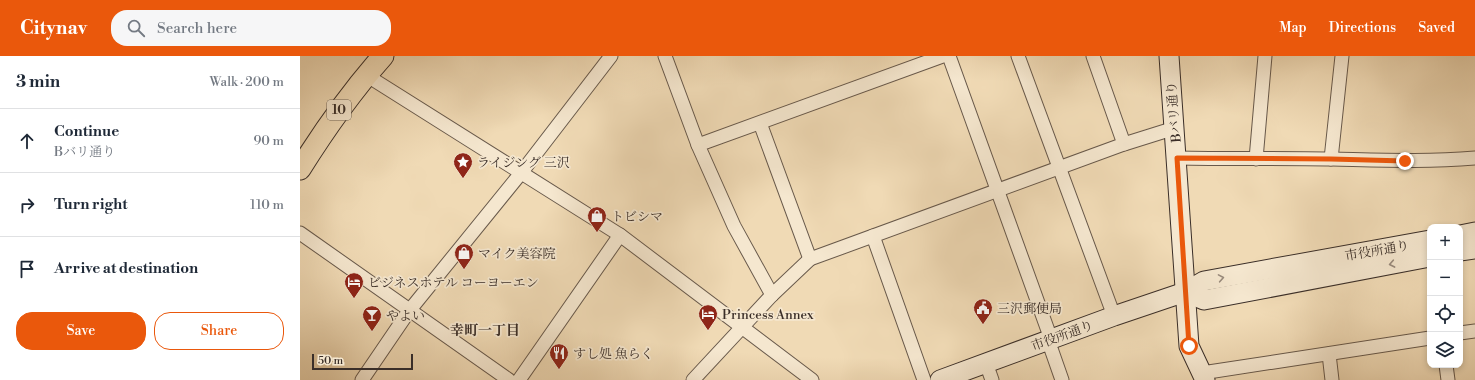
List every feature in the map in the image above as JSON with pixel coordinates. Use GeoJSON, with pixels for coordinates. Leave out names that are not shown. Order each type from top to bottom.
{"type":"FeatureCollection","features":[{"type":"Feature","properties":{"kind":"main road","name":"10"},"geometry":{"type":"LineString","coordinates":[[300,169],[342,106],[383,56]]}},
{"type":"Feature","properties":{"kind":"street"},"geometry":{"type":"LineString","coordinates":[[362,380],[409,311],[522,173],[611,56]]}},
{"type":"Feature","properties":{"kind":"street"},"geometry":{"type":"LineString","coordinates":[[665,56],[698,145],[734,226],[772,295]]}},
{"type":"Feature","properties":{"kind":"street"},"geometry":{"type":"LineString","coordinates":[[698,145],[943,56]]}},
{"type":"Feature","properties":{"kind":"street"},"geometry":{"type":"LineString","coordinates":[[949,56],[1049,339],[1062,380]]}},
{"type":"Feature","properties":{"kind":"street"},"geometry":{"type":"LineString","coordinates":[[1018,56],[1114,316]]}},
{"type":"Feature","properties":{"kind":"street"},"geometry":{"type":"LineString","coordinates":[[1093,56],[1124,144]]}},
{"type":"Feature","properties":{"kind":"street","name":"Bバリ通り"},"geometry":{"type":"LineString","coordinates":[[1169,56],[1189,346],[1203,377]]}},
{"type":"Feature","properties":{"kind":"street"},"geometry":{"type":"LineString","coordinates":[[1256,159],[1265,56]]}},
{"type":"Feature","properties":{"kind":"street"},"geometry":{"type":"LineString","coordinates":[[1331,159],[1342,56]]}},
{"type":"Feature","properties":{"kind":"street"},"geometry":{"type":"LineString","coordinates":[[366,75],[620,235],[812,380]]}},
{"type":"Feature","properties":{"kind":"street"},"geometry":{"type":"LineString","coordinates":[[760,123],[810,259]]}},
{"type":"Feature","properties":{"kind":"street"},"geometry":{"type":"LineString","coordinates":[[693,380],[772,295],[810,259],[1124,144],[1175,128]]}},
{"type":"Feature","properties":{"kind":"street"},"geometry":{"type":"LineString","coordinates":[[1177,158],[1412,161],[1446,161],[1475,158]]}},
{"type":"Feature","properties":{"kind":"street"},"geometry":{"type":"LineString","coordinates":[[1463,234],[1475,232]]}},
{"type":"Feature","properties":{"kind":"street"},"geometry":{"type":"LineString","coordinates":[[300,233],[509,380]]}},
{"type":"Feature","properties":{"kind":"street"},"geometry":{"type":"LineString","coordinates":[[519,380],[620,235]]}},
{"type":"Feature","properties":{"kind":"street"},"geometry":{"type":"LineString","coordinates":[[873,236],[924,380]]}},
{"type":"Feature","properties":{"kind":"street","name":"市役所通り"},"geometry":{"type":"LineString","coordinates":[[940,380],[989,372],[1049,339],[1185,292],[1204,280],[1427,241]]}},
{"type":"Feature","properties":{"kind":"street"},"geometry":{"type":"LineString","coordinates":[[1463,251],[1475,249]]}},
{"type":"Feature","properties":{"kind":"street","name":"市役所通り"},"geometry":{"type":"LineString","coordinates":[[1185,292],[1204,300],[1427,258]]}},
{"type":"Feature","properties":{"kind":"street"},"geometry":{"type":"LineString","coordinates":[[1463,333],[1475,331]]}},
{"type":"Feature","properties":{"kind":"street"},"geometry":{"type":"LineString","coordinates":[[1203,377],[1329,354],[1427,338]]}},
{"type":"Feature","properties":{"kind":"street"},"geometry":{"type":"LineString","coordinates":[[1329,354],[1332,380]]}},
{"type":"Feature","properties":{"kind":"street"},"geometry":{"type":"LineString","coordinates":[[1446,368],[1448,380]]}},
{"type":"Feature","properties":{"kind":"place","name":"ライジング 三沢"},"geometry":{"type":"Point","coordinates":[463,179]}},
{"type":"Feature","properties":{"kind":"place","name":"トビシマ"},"geometry":{"type":"Point","coordinates":[597,233]}},
{"type":"Feature","properties":{"kind":"place","name":"マイク美容院"},"geometry":{"type":"Point","coordinates":[464,270]}},
{"type":"Feature","properties":{"kind":"place","name":"ビジネスホテル コーヨーエン"},"geometry":{"type":"Point","coordinates":[354,299]}},
{"type":"Feature","properties":{"kind":"place","name":"三沢郵便局"},"geometry":{"type":"Point","coordinates":[983,325]}},
{"type":"Feature","properties":{"kind":"place","name":"Princess Annex"},"geometry":{"type":"Point","coordinates":[708,331]}},
{"type":"Feature","properties":{"kind":"place","name":"やよい"},"geometry":{"type":"Point","coordinates":[372,332]}},
{"type":"Feature","properties":{"kind":"place","name":"すし処 魚らく"},"geometry":{"type":"Point","coordinates":[559,370]}},
{"type":"Feature","properties":{"kind":"district","name":"幸町一丁目"},"geometry":{"type":"Point","coordinates":[485,330]}},
{"type":"Feature","properties":{"kind":"route"},"geometry":{"type":"LineString","coordinates":[[1189,346],[1177,158],[1405,161]]}}]}
